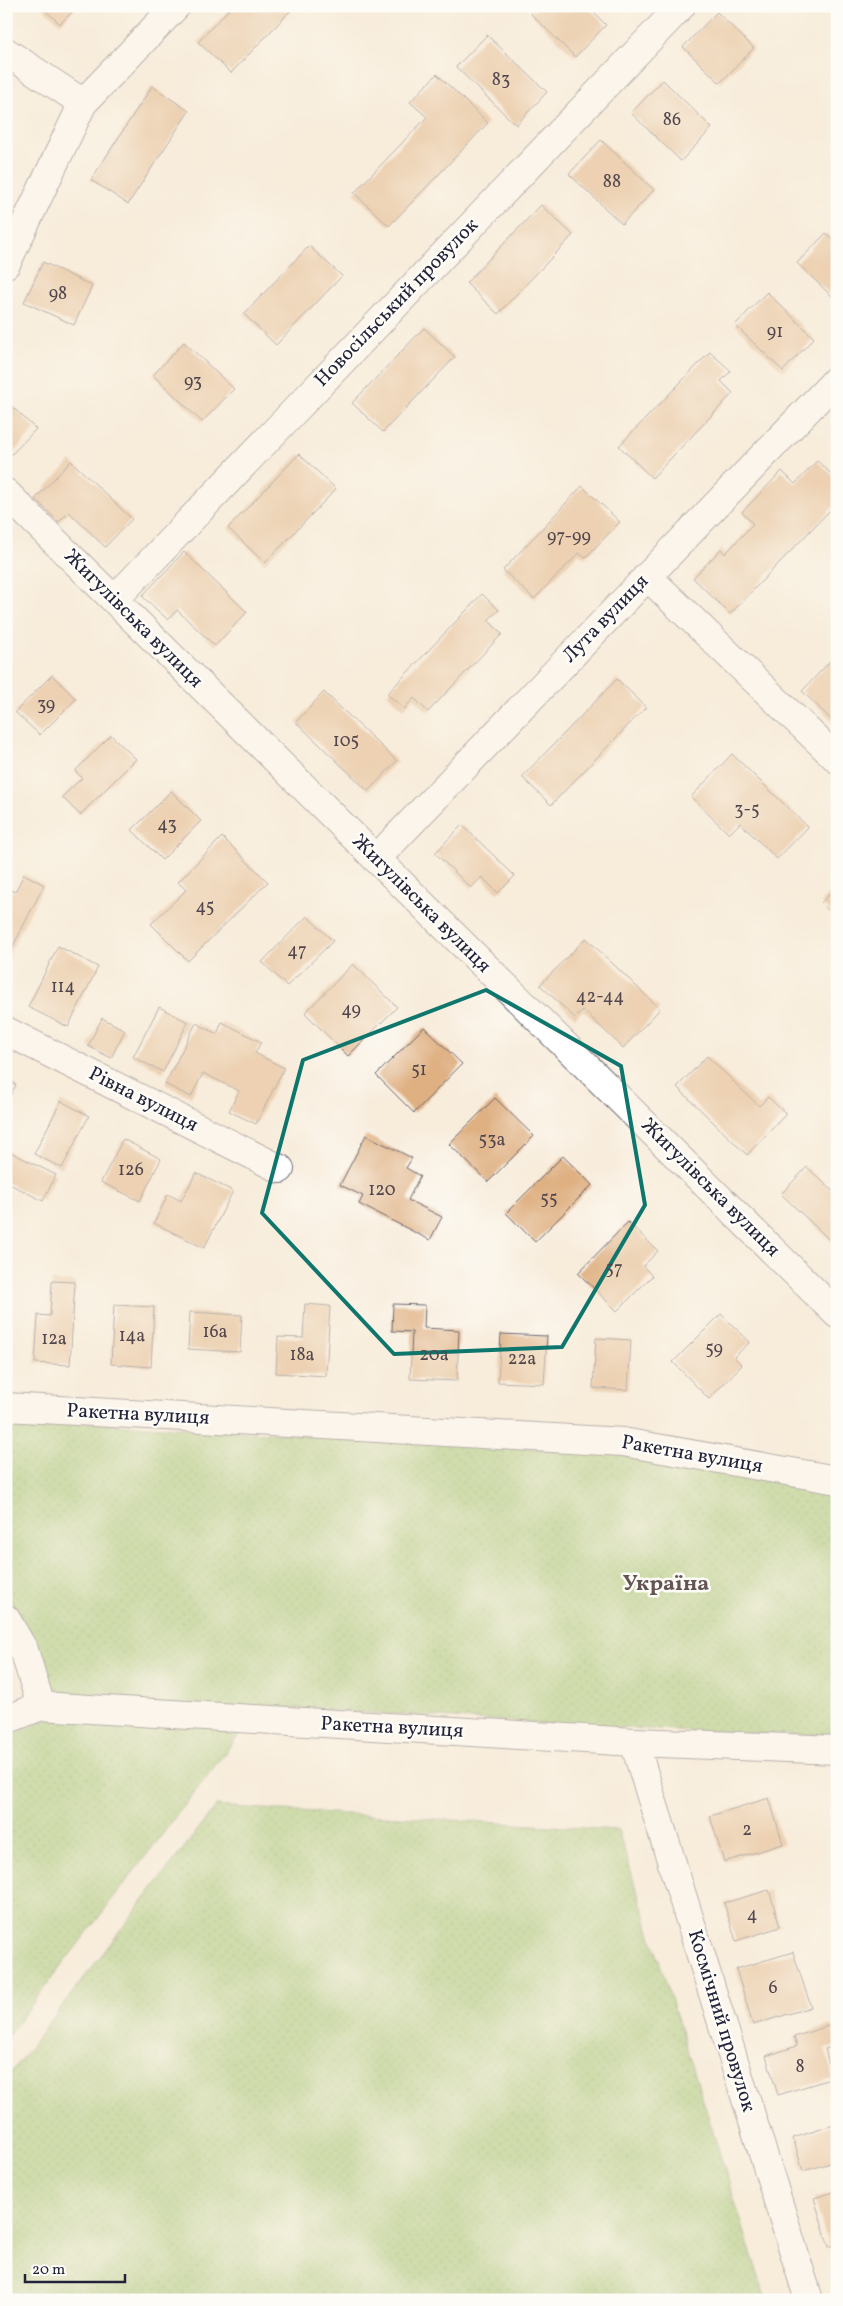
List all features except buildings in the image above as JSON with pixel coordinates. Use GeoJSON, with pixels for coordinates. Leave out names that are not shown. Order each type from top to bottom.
{"type":"FeatureCollection","features":[{"type":"Feature","properties":{"kind":"street"},"geometry":{"type":"LineString","coordinates":[[6,264],[83,103],[176,6]]}},
{"type":"Feature","properties":{"kind":"street","name":"Новосільський провулок"},"geometry":{"type":"LineString","coordinates":[[114,600],[681,6]]}},
{"type":"Feature","properties":{"kind":"street"},"geometry":{"type":"LineString","coordinates":[[6,52],[83,103]]}},
{"type":"Feature","properties":{"kind":"street","name":"Лута вулиця"},"geometry":{"type":"LineString","coordinates":[[376,859],[837,378]]}},
{"type":"Feature","properties":{"kind":"street","name":"Жигулівська вулиця"},"geometry":{"type":"LineString","coordinates":[[6,493],[837,1314]]}},
{"type":"Feature","properties":{"kind":"street"},"geometry":{"type":"LineString","coordinates":[[647,576],[837,759]]}},
{"type":"Feature","properties":{"kind":"street","name":"Рівна вулиця"},"geometry":{"type":"LineString","coordinates":[[6,1031],[280,1169]]}},
{"type":"Feature","properties":{"kind":"street","name":"Ракетна вулиця"},"geometry":{"type":"LineString","coordinates":[[6,1407],[623,1442],[837,1480]]}},
{"type":"Feature","properties":{"kind":"street"},"geometry":{"type":"LineString","coordinates":[[6,1619],[24,1650],[41,1706],[6,1720]]}},
{"type":"Feature","properties":{"kind":"street","name":"Ракетна вулиця"},"geometry":{"type":"LineString","coordinates":[[41,1706],[634,1742],[837,1750]]}},
{"type":"Feature","properties":{"kind":"street","name":"Космічний провулок"},"geometry":{"type":"LineString","coordinates":[[634,1742],[809,2300]]}},
{"type":"Feature","properties":{"kind":"highlighted area"},"geometry":{"type":"Polygon","coordinates":[[[486,990],[621,1066],[645,1205],[562,1347],[394,1354],[262,1213],[303,1060],[486,990]]]}},
{"type":"Feature","properties":{"kind":"green space"},"geometry":{"type":"Polygon","coordinates":[[[6,1418],[614,1453],[837,1493],[837,1736],[598,1727],[261,1706],[6,2038],[6,1738],[52,1717],[53,1697],[36,1642],[6,1593],[6,1418]]]}},
{"type":"Feature","properties":{"kind":"green space"},"geometry":{"type":"Polygon","coordinates":[[[216,1806],[618,1830],[766,2300],[6,2300],[6,2079],[216,1806]]]}},
{"type":"Feature","properties":{"kind":"district","name":"Україна"},"geometry":{"type":"Point","coordinates":[666,1584]}}]}
